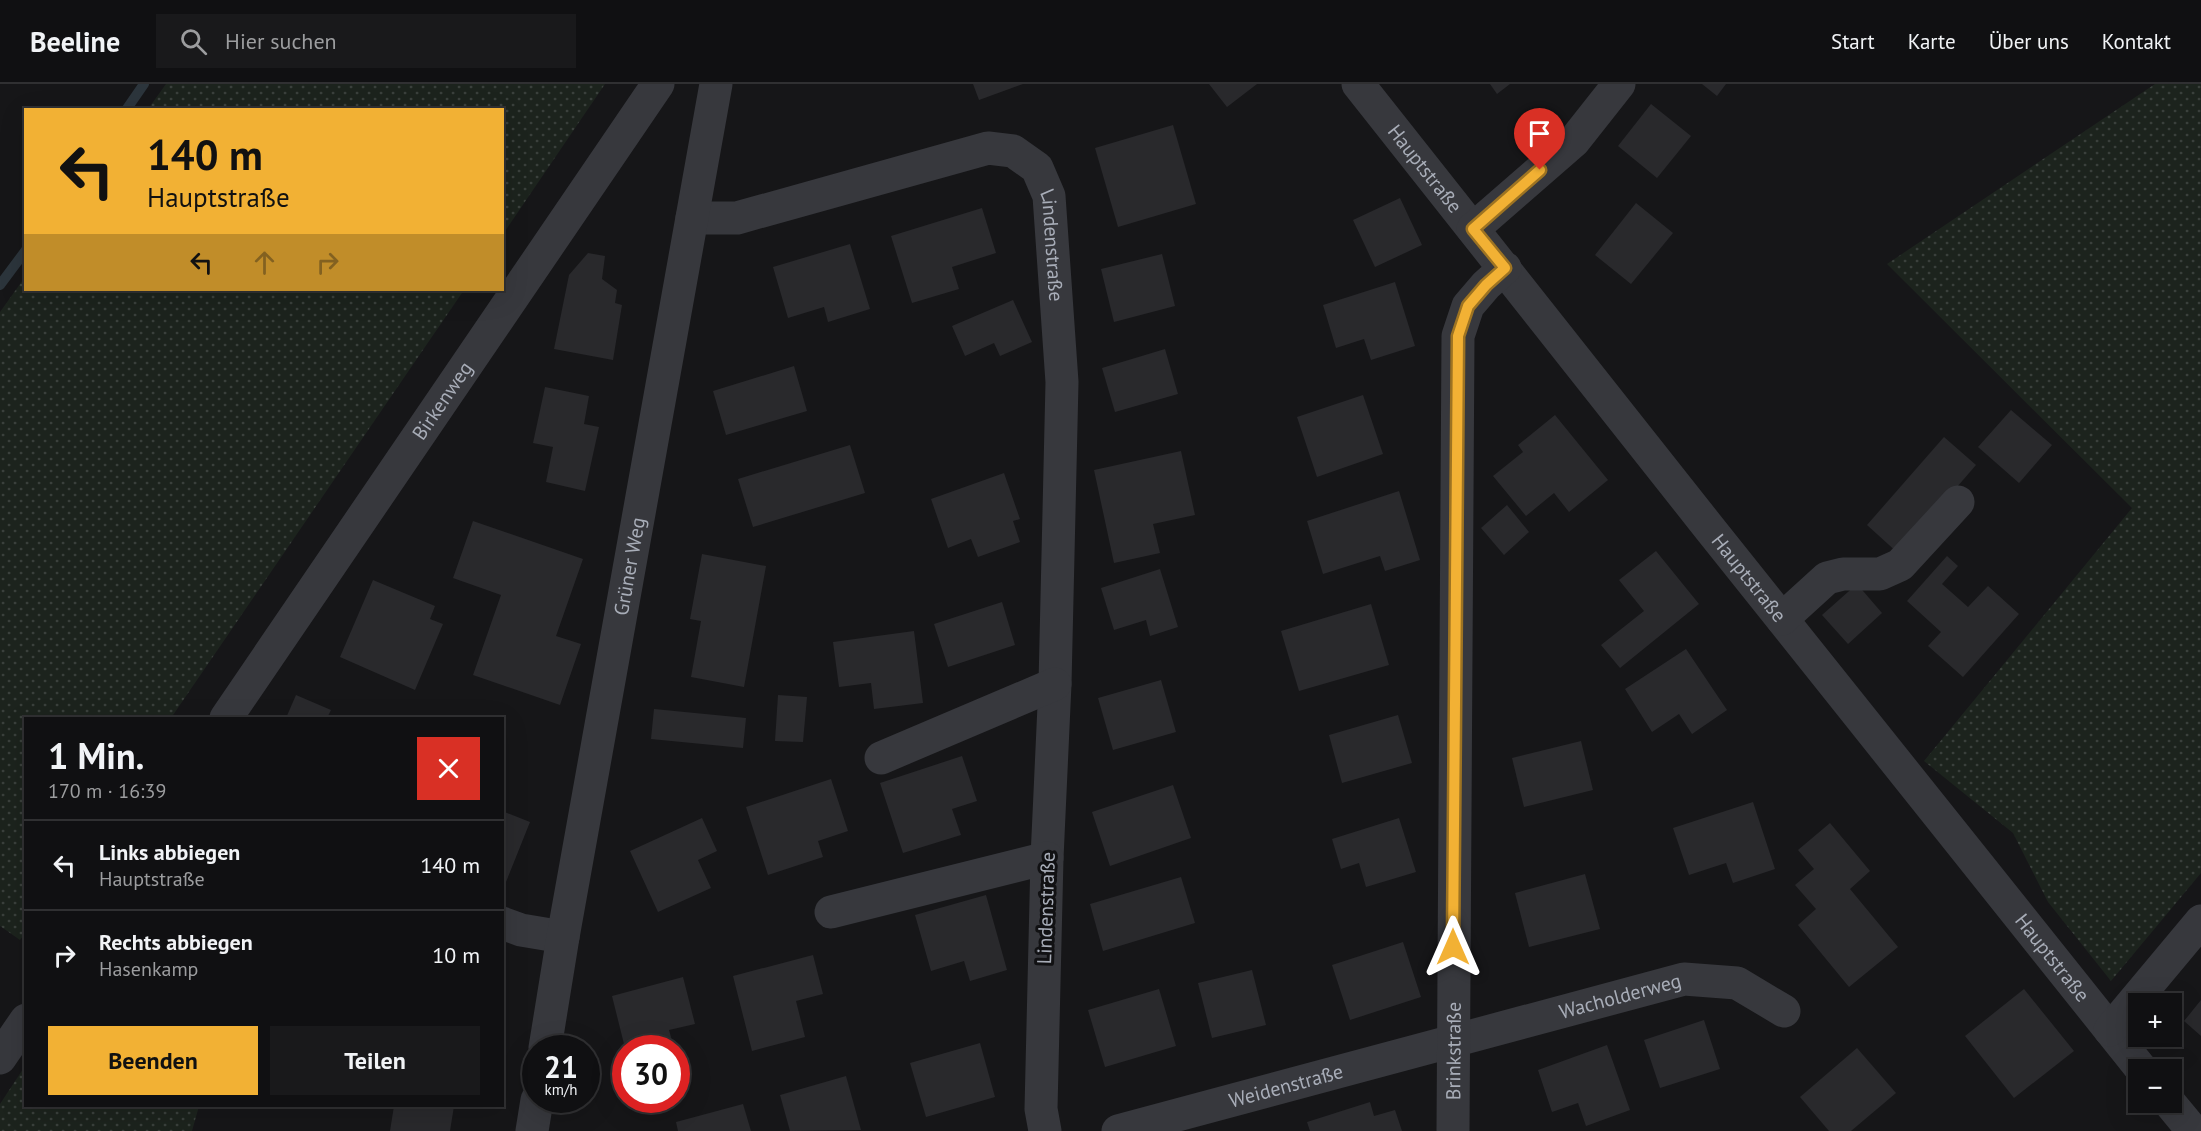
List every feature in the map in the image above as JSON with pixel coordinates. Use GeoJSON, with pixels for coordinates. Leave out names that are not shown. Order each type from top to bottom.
{"type":"FeatureCollection","features":[{"type":"Feature","properties":{"kind":"street","name":"Birkenweg"},"geometry":{"type":"LineString","coordinates":[[227,717],[658,84]]}},
{"type":"Feature","properties":{"kind":"street","name":"Grüner Weg"},"geometry":{"type":"LineString","coordinates":[[547,1035],[716,84]]}},
{"type":"Feature","properties":{"kind":"street","name":"Hauptstraße"},"geometry":{"type":"LineString","coordinates":[[1358,84],[2133,1059]]}},
{"type":"Feature","properties":{"kind":"street"},"geometry":{"type":"LineString","coordinates":[[1473,229],[1574,141],[1619,84]]}},
{"type":"Feature","properties":{"kind":"street","name":"Lindenstraße"},"geometry":{"type":"LineString","coordinates":[[692,218],[737,218],[988,148],[1013,151],[1037,168],[1049,196],[1062,382],[1041,1109],[1045,1131]]}},
{"type":"Feature","properties":{"kind":"street","name":"Brinkstraße"},"geometry":{"type":"LineString","coordinates":[[1453,1131],[1458,336],[1468,306],[1505,268]]}},
{"type":"Feature","properties":{"kind":"street"},"geometry":{"type":"LineString","coordinates":[[1782,619],[1827,578],[1843,574],[1880,574],[1900,565],[1958,502]]}},
{"type":"Feature","properties":{"kind":"street"},"geometry":{"type":"LineString","coordinates":[[882,758],[1055,684]]}},
{"type":"Feature","properties":{"kind":"street"},"geometry":{"type":"LineString","coordinates":[[831,912],[1047,858]]}},
{"type":"Feature","properties":{"kind":"street"},"geometry":{"type":"LineString","coordinates":[[2110,1030],[2201,921]]}},
{"type":"Feature","properties":{"kind":"street"},"geometry":{"type":"LineString","coordinates":[[504,924],[520,930],[563,937]]}},
{"type":"Feature","properties":{"kind":"street","name":"Wacholderweg"},"geometry":{"type":"LineString","coordinates":[[1453,1041],[1684,978],[1737,983],[1784,1011]]}},
{"type":"Feature","properties":{"kind":"street"},"geometry":{"type":"LineString","coordinates":[[0,1058],[24,1023]]}},
{"type":"Feature","properties":{"kind":"street","name":"Weidenstraße"},"geometry":{"type":"LineString","coordinates":[[1118,1131],[1453,1041]]}},
{"type":"Feature","properties":{"kind":"street"},"geometry":{"type":"LineString","coordinates":[[532,1131],[535,1113]]}},
{"type":"Feature","properties":{"kind":"street"},"geometry":{"type":"LineString","coordinates":[[2178,1113],[2193,1131]]}},
{"type":"Feature","properties":{"kind":"shaded area"},"geometry":{"type":"Polygon","coordinates":[[[166,84],[605,84],[504,233],[504,108],[149,108],[166,84]]]}},
{"type":"Feature","properties":{"kind":"shaded area"},"geometry":{"type":"Polygon","coordinates":[[[2155,84],[2201,84],[2201,873],[2111,981],[2048,902],[2013,833],[1924,761],[2132,508],[1887,264],[2155,84]]]}},
{"type":"Feature","properties":{"kind":"shaded area"},"geometry":{"type":"Polygon","coordinates":[[[24,278],[24,291],[463,291],[172,717],[24,717],[24,935],[20,940],[0,926],[0,312],[24,278]]]}},
{"type":"Feature","properties":{"kind":"shaded area"},"geometry":{"type":"Polygon","coordinates":[[[24,1068],[24,1107],[199,1107],[192,1131],[0,1131],[0,1104],[24,1068]]]}},
{"type":"Feature","properties":{"kind":"building"},"geometry":{"type":"Polygon","coordinates":[[[973,84],[1023,84],[979,100],[973,84]]]}},
{"type":"Feature","properties":{"kind":"building"},"geometry":{"type":"Polygon","coordinates":[[[1209,84],[1257,84],[1227,107],[1209,84]]]}},
{"type":"Feature","properties":{"kind":"building"},"geometry":{"type":"Polygon","coordinates":[[[1490,84],[1510,84],[1497,94],[1490,84]]]}},
{"type":"Feature","properties":{"kind":"building"},"geometry":{"type":"Polygon","coordinates":[[[1702,84],[1726,84],[1717,96],[1702,84]]]}},
{"type":"Feature","properties":{"kind":"building"},"geometry":{"type":"Polygon","coordinates":[[[1651,104],[1691,136],[1657,178],[1618,146],[1651,104]]]}},
{"type":"Feature","properties":{"kind":"building"},"geometry":{"type":"Polygon","coordinates":[[[1173,125],[1196,204],[1118,227],[1095,148],[1173,125]]]}},
{"type":"Feature","properties":{"kind":"building"},"geometry":{"type":"Polygon","coordinates":[[[1400,198],[1422,245],[1375,267],[1353,220],[1400,198]]]}},
{"type":"Feature","properties":{"kind":"building"},"geometry":{"type":"Polygon","coordinates":[[[1636,203],[1673,233],[1631,284],[1595,255],[1636,203]]]}},
{"type":"Feature","properties":{"kind":"building"},"geometry":{"type":"Polygon","coordinates":[[[982,208],[996,253],[952,267],[959,289],[912,303],[891,236],[982,208]]]}},
{"type":"Feature","properties":{"kind":"building"},"geometry":{"type":"Polygon","coordinates":[[[850,244],[870,309],[828,322],[824,307],[788,318],[773,267],[850,244]]]}},
{"type":"Feature","properties":{"kind":"building"},"geometry":{"type":"Polygon","coordinates":[[[588,253],[605,256],[602,279],[617,290],[615,303],[622,305],[613,360],[554,349],[569,275],[588,253]]]}},
{"type":"Feature","properties":{"kind":"building"},"geometry":{"type":"Polygon","coordinates":[[[1162,254],[1175,306],[1114,322],[1101,269],[1162,254]]]}},
{"type":"Feature","properties":{"kind":"building"},"geometry":{"type":"Polygon","coordinates":[[[1395,282],[1415,346],[1371,360],[1364,339],[1336,348],[1323,305],[1395,282]]]}},
{"type":"Feature","properties":{"kind":"building"},"geometry":{"type":"Polygon","coordinates":[[[1013,300],[1032,342],[1000,356],[994,343],[965,356],[952,326],[1013,300]]]}},
{"type":"Feature","properties":{"kind":"building"},"geometry":{"type":"Polygon","coordinates":[[[1165,349],[1178,394],[1115,412],[1102,368],[1165,349]]]}},
{"type":"Feature","properties":{"kind":"building"},"geometry":{"type":"Polygon","coordinates":[[[794,366],[807,411],[726,435],[713,391],[794,366]]]}},
{"type":"Feature","properties":{"kind":"building"},"geometry":{"type":"Polygon","coordinates":[[[545,387],[589,396],[584,424],[599,427],[585,491],[546,482],[553,447],[533,443],[545,387]]]}},
{"type":"Feature","properties":{"kind":"building"},"geometry":{"type":"Polygon","coordinates":[[[1363,395],[1383,454],[1317,477],[1297,417],[1363,395]]]}},
{"type":"Feature","properties":{"kind":"building"},"geometry":{"type":"Polygon","coordinates":[[[2011,410],[2052,445],[2019,483],[1978,447],[2011,410]]]}},
{"type":"Feature","properties":{"kind":"building"},"geometry":{"type":"Polygon","coordinates":[[[1555,415],[1608,480],[1569,512],[1554,493],[1526,516],[1493,476],[1523,452],[1518,445],[1555,415]]]}},
{"type":"Feature","properties":{"kind":"building"},"geometry":{"type":"Polygon","coordinates":[[[1944,437],[1976,465],[1899,554],[1867,525],[1944,437]]]}},
{"type":"Feature","properties":{"kind":"building"},"geometry":{"type":"Polygon","coordinates":[[[850,445],[865,493],[753,527],[738,479],[850,445]]]}},
{"type":"Feature","properties":{"kind":"building"},"geometry":{"type":"Polygon","coordinates":[[[1181,451],[1195,515],[1153,524],[1160,553],[1114,563],[1094,470],[1181,451]]]}},
{"type":"Feature","properties":{"kind":"building"},"geometry":{"type":"Polygon","coordinates":[[[1004,473],[1020,519],[1013,521],[1020,542],[978,557],[971,539],[948,548],[931,499],[1004,473]]]}},
{"type":"Feature","properties":{"kind":"building"},"geometry":{"type":"Polygon","coordinates":[[[1399,491],[1420,560],[1385,571],[1380,556],[1323,574],[1307,521],[1399,491]]]}},
{"type":"Feature","properties":{"kind":"building"},"geometry":{"type":"Polygon","coordinates":[[[1507,505],[1529,532],[1504,555],[1481,528],[1507,505]]]}},
{"type":"Feature","properties":{"kind":"building"},"geometry":{"type":"Polygon","coordinates":[[[473,521],[583,559],[556,636],[581,644],[560,705],[473,675],[501,595],[453,578],[473,521]]]}},
{"type":"Feature","properties":{"kind":"building"},"geometry":{"type":"Polygon","coordinates":[[[1656,551],[1699,604],[1620,668],[1601,645],[1644,611],[1619,580],[1656,551]]]}},
{"type":"Feature","properties":{"kind":"building"},"geometry":{"type":"Polygon","coordinates":[[[702,554],[766,566],[744,687],[691,677],[701,621],[690,619],[702,554]]]}},
{"type":"Feature","properties":{"kind":"building"},"geometry":{"type":"Polygon","coordinates":[[[1947,556],[1958,566],[1942,584],[1968,607],[1988,586],[2019,614],[1963,677],[1928,646],[1941,632],[1907,601],[1947,556]]]}},
{"type":"Feature","properties":{"kind":"building"},"geometry":{"type":"Polygon","coordinates":[[[1160,569],[1178,627],[1150,636],[1146,620],[1114,630],[1101,588],[1160,569]]]}},
{"type":"Feature","properties":{"kind":"building"},"geometry":{"type":"Polygon","coordinates":[[[373,580],[435,606],[430,619],[443,624],[415,690],[340,657],[373,580]]]}},
{"type":"Feature","properties":{"kind":"building"},"geometry":{"type":"Polygon","coordinates":[[[1857,584],[1882,613],[1848,644],[1822,615],[1857,584]]]}},
{"type":"Feature","properties":{"kind":"building"},"geometry":{"type":"Polygon","coordinates":[[[1002,602],[1015,645],[948,667],[934,624],[1002,602]]]}},
{"type":"Feature","properties":{"kind":"building"},"geometry":{"type":"Polygon","coordinates":[[[1371,604],[1389,665],[1299,691],[1281,631],[1371,604]]]}},
{"type":"Feature","properties":{"kind":"building"},"geometry":{"type":"Polygon","coordinates":[[[914,631],[923,703],[874,709],[871,683],[839,687],[833,642],[914,631]]]}},
{"type":"Feature","properties":{"kind":"building"},"geometry":{"type":"Polygon","coordinates":[[[1686,649],[1727,710],[1692,734],[1679,714],[1652,732],[1625,689],[1686,649]]]}},
{"type":"Feature","properties":{"kind":"building"},"geometry":{"type":"Polygon","coordinates":[[[1161,680],[1176,732],[1113,750],[1098,698],[1161,680]]]}},
{"type":"Feature","properties":{"kind":"building"},"geometry":{"type":"Polygon","coordinates":[[[296,695],[331,710],[328,717],[286,717],[296,695]]]}},
{"type":"Feature","properties":{"kind":"building"},"geometry":{"type":"Polygon","coordinates":[[[778,695],[807,697],[803,742],[775,741],[778,695]]]}},
{"type":"Feature","properties":{"kind":"building"},"geometry":{"type":"Polygon","coordinates":[[[654,709],[746,718],[743,748],[651,739],[654,709]]]}},
{"type":"Feature","properties":{"kind":"building"},"geometry":{"type":"Polygon","coordinates":[[[1398,715],[1412,763],[1342,783],[1329,735],[1398,715]]]}},
{"type":"Feature","properties":{"kind":"building"},"geometry":{"type":"Polygon","coordinates":[[[1581,741],[1593,790],[1524,807],[1512,758],[1581,741]]]}},
{"type":"Feature","properties":{"kind":"building"},"geometry":{"type":"Polygon","coordinates":[[[962,756],[977,801],[952,809],[961,835],[903,853],[880,783],[962,756]]]}},
{"type":"Feature","properties":{"kind":"building"},"geometry":{"type":"Polygon","coordinates":[[[831,779],[848,831],[818,841],[823,857],[768,875],[746,807],[831,779]]]}},
{"type":"Feature","properties":{"kind":"building"},"geometry":{"type":"Polygon","coordinates":[[[1173,785],[1191,838],[1110,866],[1092,812],[1173,785]]]}},
{"type":"Feature","properties":{"kind":"building"},"geometry":{"type":"Polygon","coordinates":[[[1753,802],[1775,869],[1733,883],[1726,863],[1689,875],[1673,828],[1753,802]]]}},
{"type":"Feature","properties":{"kind":"building"},"geometry":{"type":"Polygon","coordinates":[[[504,812],[530,822],[506,882],[504,882],[504,812]]]}},
{"type":"Feature","properties":{"kind":"building"},"geometry":{"type":"Polygon","coordinates":[[[702,818],[717,851],[698,860],[711,888],[658,912],[630,851],[702,818]]]}},
{"type":"Feature","properties":{"kind":"building"},"geometry":{"type":"Polygon","coordinates":[[[1399,818],[1416,872],[1366,887],[1359,863],[1341,869],[1332,839],[1399,818]]]}},
{"type":"Feature","properties":{"kind":"building"},"geometry":{"type":"Polygon","coordinates":[[[1830,823],[1870,871],[1850,889],[1898,947],[1849,987],[1798,925],[1816,909],[1795,885],[1814,869],[1798,850],[1830,823]]]}},
{"type":"Feature","properties":{"kind":"building"},"geometry":{"type":"Polygon","coordinates":[[[1585,874],[1600,929],[1529,947],[1515,893],[1585,874]]]}},
{"type":"Feature","properties":{"kind":"building"},"geometry":{"type":"Polygon","coordinates":[[[1181,877],[1195,923],[1103,951],[1090,904],[1181,877]]]}},
{"type":"Feature","properties":{"kind":"building"},"geometry":{"type":"Polygon","coordinates":[[[986,895],[1007,970],[970,981],[964,961],[931,971],[915,915],[986,895]]]}},
{"type":"Feature","properties":{"kind":"building"},"geometry":{"type":"Polygon","coordinates":[[[1403,942],[1421,997],[1350,1020],[1332,965],[1403,942]]]}},
{"type":"Feature","properties":{"kind":"building"},"geometry":{"type":"Polygon","coordinates":[[[813,955],[823,994],[796,1001],[805,1037],[752,1051],[733,976],[813,955]]]}},
{"type":"Feature","properties":{"kind":"building"},"geometry":{"type":"Polygon","coordinates":[[[1252,970],[1266,1025],[1212,1038],[1198,983],[1252,970]]]}},
{"type":"Feature","properties":{"kind":"building"},"geometry":{"type":"Polygon","coordinates":[[[683,977],[695,1024],[669,1030],[670,1035],[622,1035],[612,996],[683,977]]]}},
{"type":"Feature","properties":{"kind":"building"},"geometry":{"type":"Polygon","coordinates":[[[1159,989],[1176,1046],[1105,1067],[1088,1010],[1159,989]]]}},
{"type":"Feature","properties":{"kind":"building"},"geometry":{"type":"Polygon","coordinates":[[[2024,989],[2074,1051],[2014,1098],[1965,1036],[2024,989]]]}},
{"type":"Feature","properties":{"kind":"building"},"geometry":{"type":"Polygon","coordinates":[[[2201,1000],[2201,1036],[2184,1021],[2201,1000]]]}},
{"type":"Feature","properties":{"kind":"building"},"geometry":{"type":"Polygon","coordinates":[[[1704,1020],[1720,1069],[1660,1088],[1644,1040],[1704,1020]]]}},
{"type":"Feature","properties":{"kind":"building"},"geometry":{"type":"Polygon","coordinates":[[[980,1043],[995,1097],[926,1117],[910,1063],[980,1043]]]}},
{"type":"Feature","properties":{"kind":"building"},"geometry":{"type":"Polygon","coordinates":[[[1607,1045],[1630,1110],[1586,1126],[1578,1103],[1552,1112],[1538,1070],[1607,1045]]]}},
{"type":"Feature","properties":{"kind":"building"},"geometry":{"type":"Polygon","coordinates":[[[1857,1048],[1896,1093],[1851,1131],[1829,1131],[1800,1097],[1857,1048]]]}},
{"type":"Feature","properties":{"kind":"building"},"geometry":{"type":"Polygon","coordinates":[[[846,1076],[861,1130],[790,1131],[780,1095],[846,1076]]]}},
{"type":"Feature","properties":{"kind":"building"},"geometry":{"type":"Polygon","coordinates":[[[1370,1102],[1374,1116],[1395,1110],[1402,1131],[1310,1131],[1307,1122],[1370,1102]]]}},
{"type":"Feature","properties":{"kind":"building"},"geometry":{"type":"Polygon","coordinates":[[[743,1104],[751,1131],[678,1131],[676,1122],[743,1104]]]}},
{"type":"Feature","properties":{"kind":"building"},"geometry":{"type":"Polygon","coordinates":[[[394,1107],[454,1107],[450,1131],[390,1131],[394,1107]]]}},
{"type":"Feature","properties":{"kind":"waterway"},"geometry":{"type":"LineString","coordinates":[[127,108],[144,84]]}},
{"type":"Feature","properties":{"kind":"waterway"},"geometry":{"type":"LineString","coordinates":[[0,285],[24,253]]}},
{"type":"Feature","properties":{"kind":"route"},"geometry":{"type":"LineString","coordinates":[[1453,947],[1458,336],[1468,306],[1505,268],[1473,229],[1540,170]]}}]}
